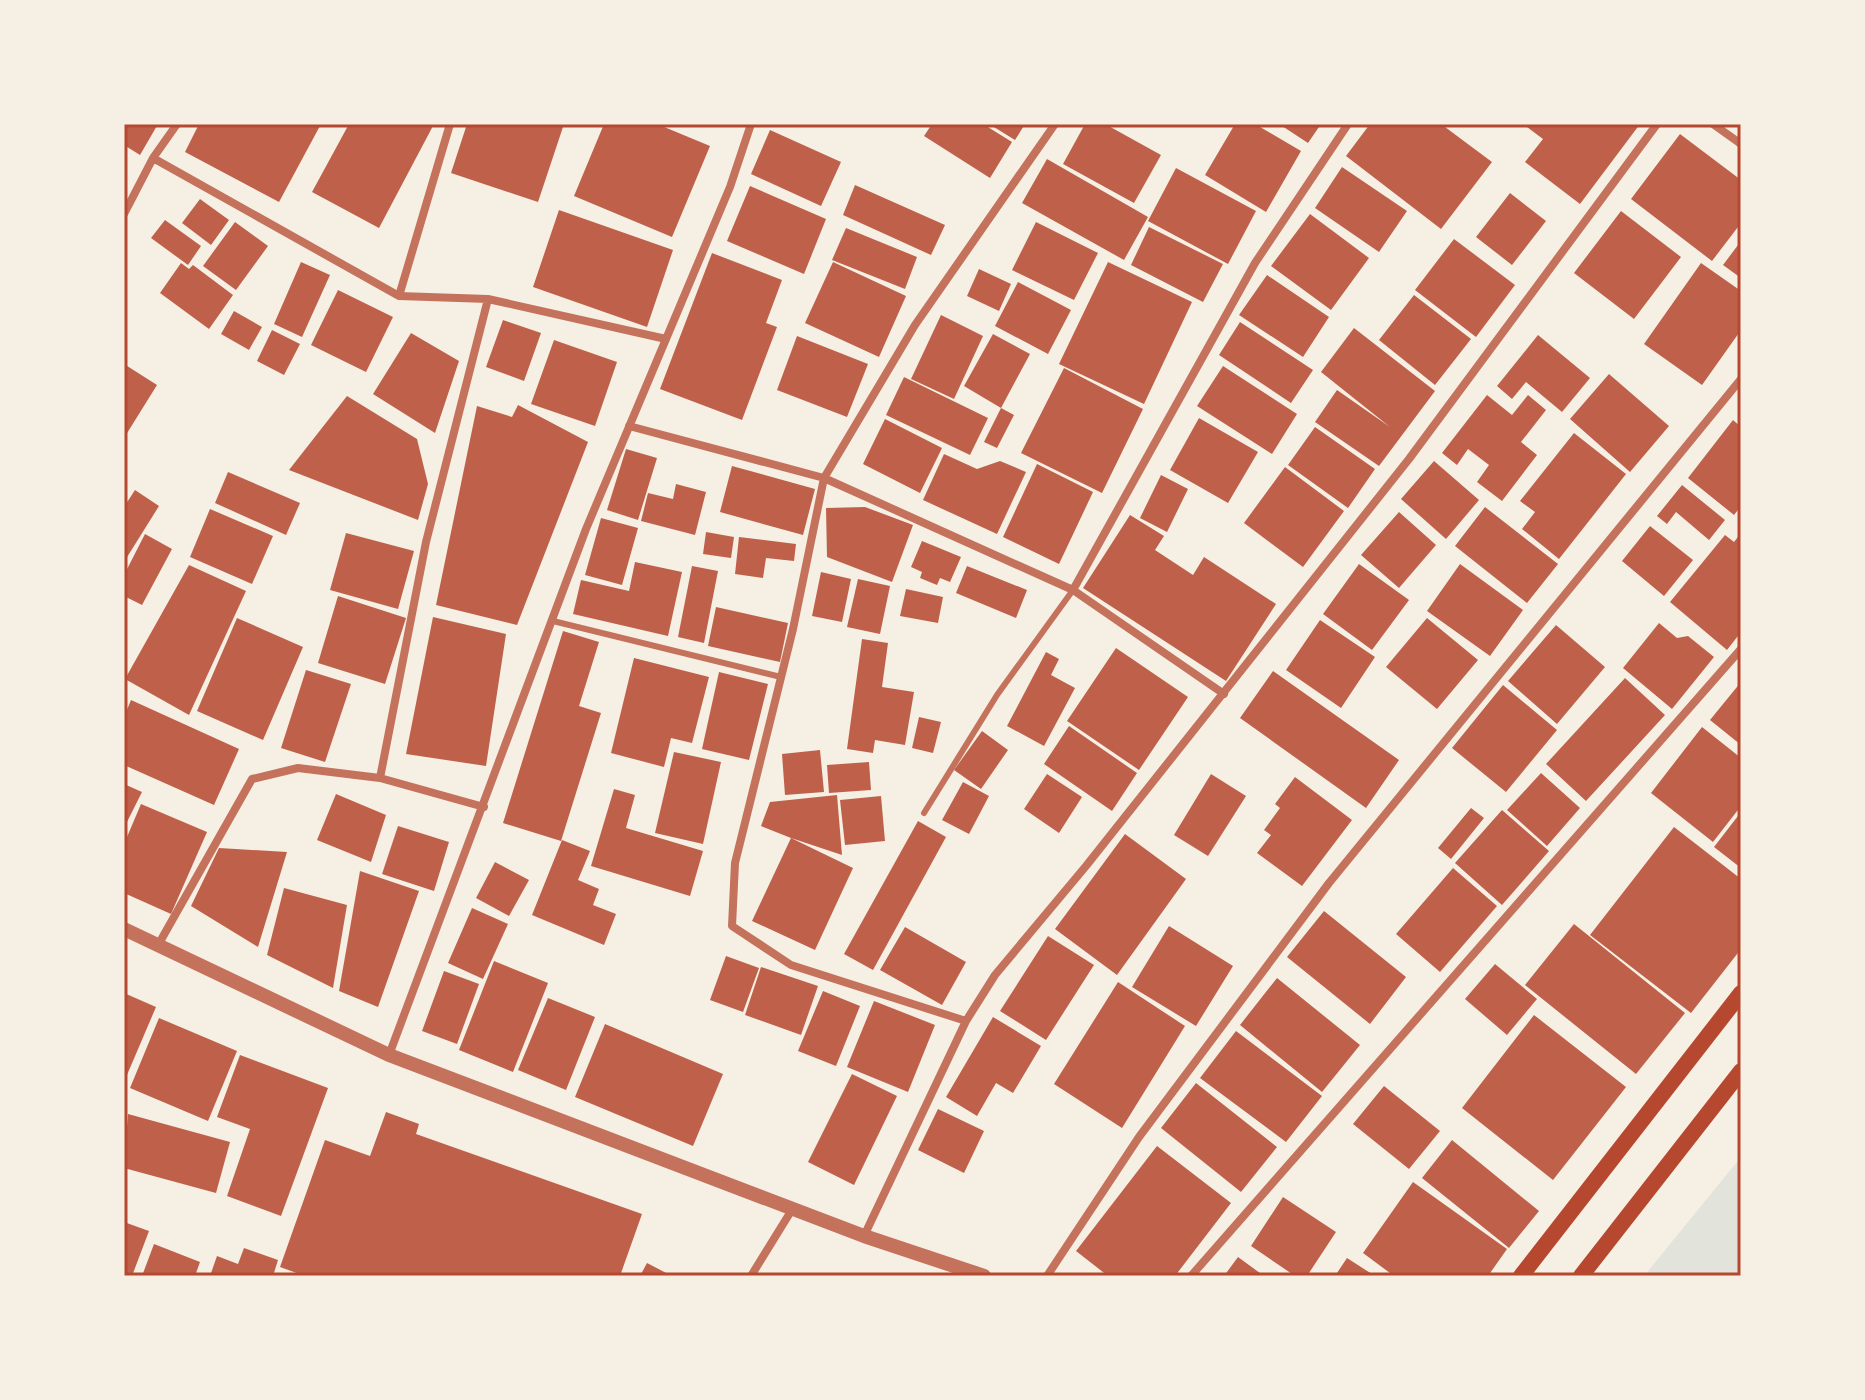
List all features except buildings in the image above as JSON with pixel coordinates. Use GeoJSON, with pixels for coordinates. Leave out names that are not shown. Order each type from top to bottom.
{"type":"FeatureCollection","features":[{"type":"Feature","properties":{"kind":"main road"},"geometry":{"type":"LineString","coordinates":[[1521,1276],[1741,993]]}},
{"type":"Feature","properties":{"kind":"main road"},"geometry":{"type":"LineString","coordinates":[[1581,1276],[1741,1071]]}},
{"type":"Feature","properties":{"kind":"street"},"geometry":{"type":"LineString","coordinates":[[124,214],[153,158],[177,124]]}},
{"type":"Feature","properties":{"kind":"street"},"geometry":{"type":"LineString","coordinates":[[399,296],[450,124]]}},
{"type":"Feature","properties":{"kind":"street"},"geometry":{"type":"LineString","coordinates":[[389,1055],[553,621],[629,426],[730,187],[751,124]]}},
{"type":"Feature","properties":{"kind":"street"},"geometry":{"type":"LineString","coordinates":[[966,1021],[791,965],[732,926],[735,863],[781,677],[824,478],[915,325],[1055,124]]}},
{"type":"Feature","properties":{"kind":"street"},"geometry":{"type":"LineString","coordinates":[[1073,590],[1255,263],[1348,124]]}},
{"type":"Feature","properties":{"kind":"street"},"geometry":{"type":"LineString","coordinates":[[864,1236],[966,1021],[995,975],[1224,694],[1409,459],[1657,124]]}},
{"type":"Feature","properties":{"kind":"street"},"geometry":{"type":"LineString","coordinates":[[1713,124],[1741,144]]}},
{"type":"Feature","properties":{"kind":"street"},"geometry":{"type":"LineString","coordinates":[[153,158],[399,296],[488,299],[666,339]]}},
{"type":"Feature","properties":{"kind":"street"},"geometry":{"type":"LineString","coordinates":[[380,778],[426,542],[488,299]]}},
{"type":"Feature","properties":{"kind":"street"},"geometry":{"type":"LineString","coordinates":[[1047,1276],[1139,1137],[1329,883],[1741,379]]}},
{"type":"Feature","properties":{"kind":"street"},"geometry":{"type":"LineString","coordinates":[[629,426],[824,478],[1073,590],[1224,694]]}},
{"type":"Feature","properties":{"kind":"street"},"geometry":{"type":"LineString","coordinates":[[1191,1276],[1741,649]]}},
{"type":"Feature","properties":{"kind":"street"},"geometry":{"type":"LineString","coordinates":[[157,947],[252,779],[298,768],[380,778],[484,807]]}},
{"type":"Feature","properties":{"kind":"street"},"geometry":{"type":"LineString","coordinates":[[124,929],[389,1055],[864,1236],[984,1276]]}},
{"type":"Feature","properties":{"kind":"street"},"geometry":{"type":"LineString","coordinates":[[751,1276],[793,1208]]}},
{"type":"Feature","properties":{"kind":"lane"},"geometry":{"type":"LineString","coordinates":[[924,813],[997,695],[1073,590]]}},
{"type":"Feature","properties":{"kind":"lane"},"geometry":{"type":"LineString","coordinates":[[553,621],[781,677]]}},
{"type":"Feature","properties":{"kind":"shaded area"},"geometry":{"type":"Polygon","coordinates":[[[1741,1157],[1741,1276],[1644,1276],[1741,1157]]]}}]}
